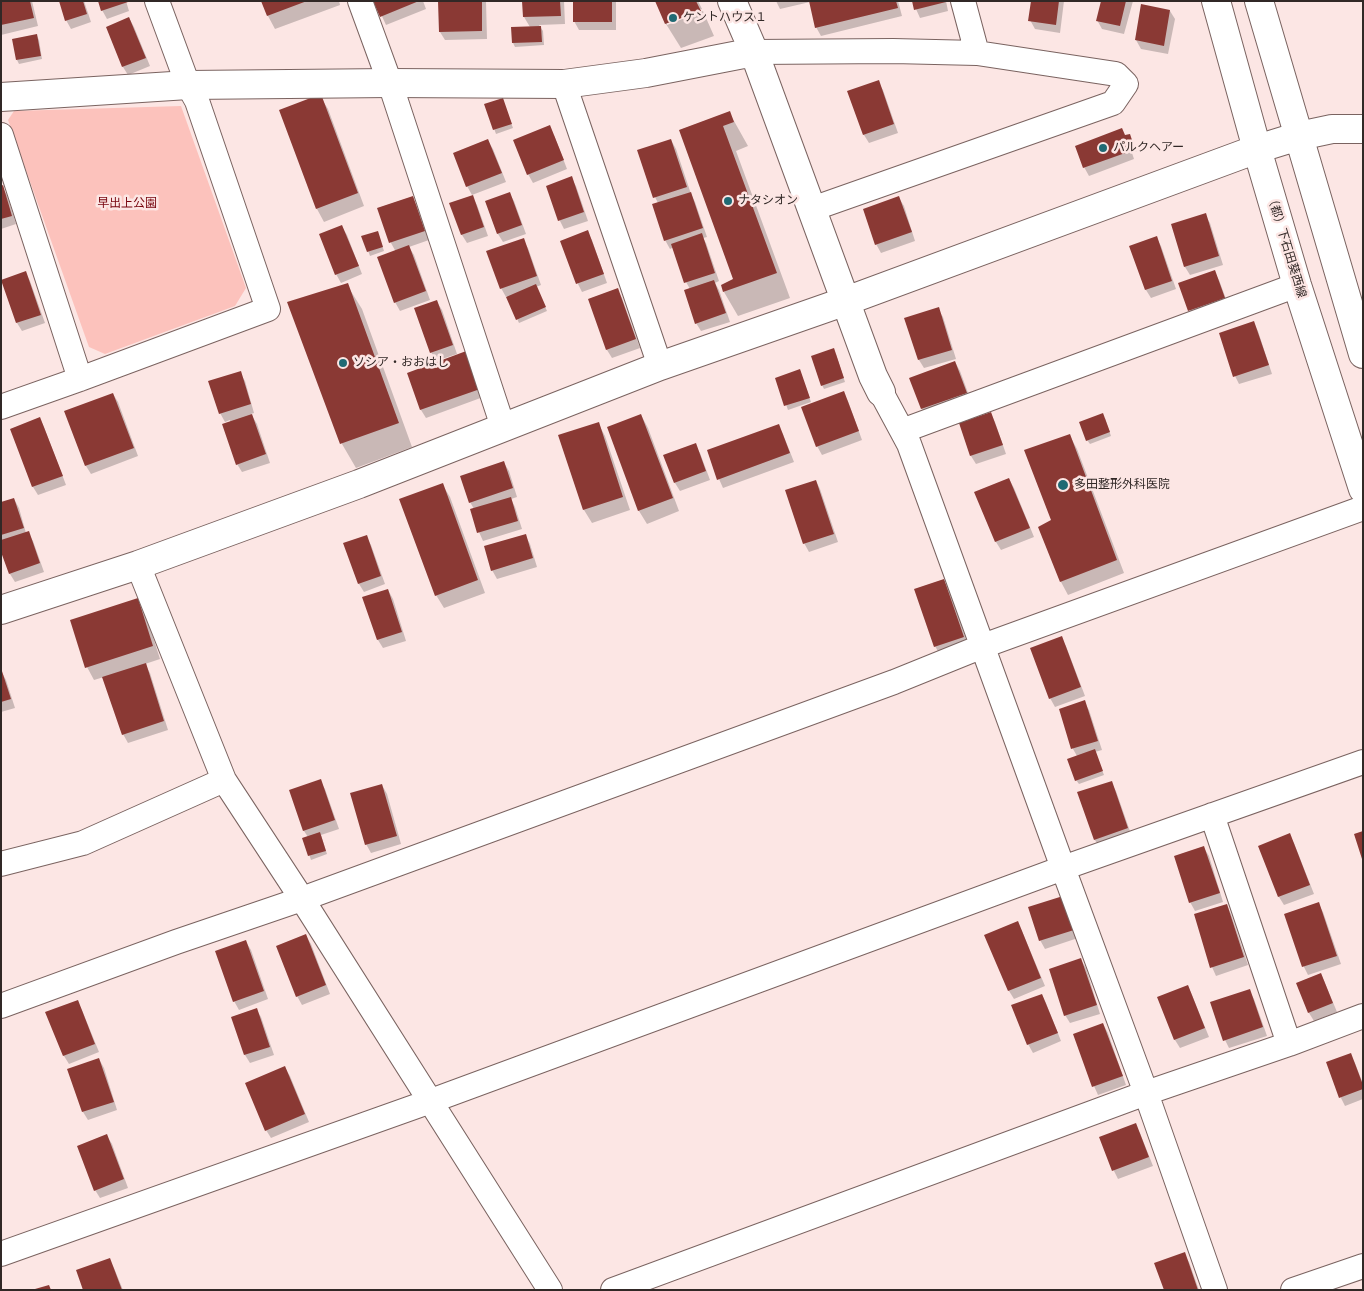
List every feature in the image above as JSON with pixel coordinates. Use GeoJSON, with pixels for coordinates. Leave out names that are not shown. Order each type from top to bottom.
{"type":"FeatureCollection","features":[{"type":"Feature","properties":{"kind":"street"},"geometry":{"type":"LineString","coordinates":[[1,406],[80,379],[268,309],[197,100],[188,85],[157,1]]}},
{"type":"Feature","properties":{"kind":"street"},"geometry":{"type":"LineString","coordinates":[[360,1],[390,83],[503,428]]}},
{"type":"Feature","properties":{"kind":"street"},"geometry":{"type":"LineString","coordinates":[[732,1],[754,52],[873,376],[909,444],[1146,1093],[1215,1290]]}},
{"type":"Feature","properties":{"kind":"street"},"geometry":{"type":"LineString","coordinates":[[963,1],[977,53]]}},
{"type":"Feature","properties":{"kind":"street","name":"（都）下石田葵西線"},"geometry":{"type":"LineString","coordinates":[[1216,1],[1257,150],[1363,489]]}},
{"type":"Feature","properties":{"kind":"street"},"geometry":{"type":"LineString","coordinates":[[1259,1],[1363,354]]}},
{"type":"Feature","properties":{"kind":"street"},"geometry":{"type":"LineString","coordinates":[[1,97],[188,85],[564,84],[646,73],[754,52],[893,51],[977,53],[1116,74],[1126,84],[1113,103],[812,209]]}},
{"type":"Feature","properties":{"kind":"street"},"geometry":{"type":"LineString","coordinates":[[564,84],[660,366]]}},
{"type":"Feature","properties":{"kind":"street"},"geometry":{"type":"LineString","coordinates":[[1,610],[138,565],[359,484],[660,366],[846,302],[1257,150],[1299,136],[1332,129],[1363,129]]}},
{"type":"Feature","properties":{"kind":"street"},"geometry":{"type":"LineString","coordinates":[[1,135],[80,379]]}},
{"type":"Feature","properties":{"kind":"street"},"geometry":{"type":"LineString","coordinates":[[902,430],[1298,285]]}},
{"type":"Feature","properties":{"kind":"street"},"geometry":{"type":"LineString","coordinates":[[1,1006],[176,942],[302,899],[885,685],[983,646],[1363,508]]}},
{"type":"Feature","properties":{"kind":"street"},"geometry":{"type":"LineString","coordinates":[[138,565],[224,780],[302,899],[550,1290]]}},
{"type":"Feature","properties":{"kind":"street"},"geometry":{"type":"LineString","coordinates":[[1,1254],[431,1101],[1063,868],[1363,762]]}},
{"type":"Feature","properties":{"kind":"street"},"geometry":{"type":"LineString","coordinates":[[1,864],[83,843],[224,780]]}},
{"type":"Feature","properties":{"kind":"street"},"geometry":{"type":"LineString","coordinates":[[1212,815],[1289,1044]]}},
{"type":"Feature","properties":{"kind":"street"},"geometry":{"type":"LineString","coordinates":[[613,1290],[1146,1093],[1289,1044],[1363,1016]]}},
{"type":"Feature","properties":{"kind":"street"},"geometry":{"type":"LineString","coordinates":[[1293,1290],[1363,1266]]}},
{"type":"Feature","properties":{"kind":"green space","name":"早出上公園"},"geometry":{"type":"Polygon","coordinates":[[[181,106],[246,288],[235,306],[105,354],[89,347],[8,120],[14,111],[181,106]]]}},
{"type":"Feature","properties":{"kind":"building"},"geometry":{"type":"Polygon","coordinates":[[[1,1],[30,1],[34,18],[1,25],[1,1]]]}},
{"type":"Feature","properties":{"kind":"building"},"geometry":{"type":"Polygon","coordinates":[[[59,1],[83,1],[87,14],[65,21],[59,1]]]}},
{"type":"Feature","properties":{"kind":"building"},"geometry":{"type":"Polygon","coordinates":[[[98,1],[128,1],[128,2],[101,11],[98,1]]]}},
{"type":"Feature","properties":{"kind":"building"},"geometry":{"type":"Polygon","coordinates":[[[261,1],[307,1],[267,16],[261,1]]]}},
{"type":"Feature","properties":{"kind":"building"},"geometry":{"type":"Polygon","coordinates":[[[373,1],[419,1],[380,17],[373,1]]]}},
{"type":"Feature","properties":{"kind":"building"},"geometry":{"type":"Polygon","coordinates":[[[438,1],[482,1],[482,31],[439,32],[438,1]]]}},
{"type":"Feature","properties":{"kind":"building"},"geometry":{"type":"Polygon","coordinates":[[[522,1],[560,1],[561,16],[523,17],[522,1]]]}},
{"type":"Feature","properties":{"kind":"building"},"geometry":{"type":"Polygon","coordinates":[[[573,1],[612,1],[612,22],[573,22],[573,1]]]}},
{"type":"Feature","properties":{"kind":"building","name":"ケントハウス１"},"geometry":{"type":"Polygon","coordinates":[[[655,1],[696,1],[701,11],[665,24],[655,1]]]}},
{"type":"Feature","properties":{"kind":"building"},"geometry":{"type":"Polygon","coordinates":[[[809,1],[896,1],[898,8],[815,28],[809,1]]]}},
{"type":"Feature","properties":{"kind":"building"},"geometry":{"type":"Polygon","coordinates":[[[912,1],[946,1],[946,2],[914,10],[912,1]]]}},
{"type":"Feature","properties":{"kind":"building"},"geometry":{"type":"Polygon","coordinates":[[[1031,1],[1059,1],[1056,25],[1028,21],[1031,1]]]}},
{"type":"Feature","properties":{"kind":"building"},"geometry":{"type":"Polygon","coordinates":[[[1101,1],[1126,1],[1120,26],[1096,21],[1101,1]]]}},
{"type":"Feature","properties":{"kind":"building"},"geometry":{"type":"Polygon","coordinates":[[[1141,4],[1170,10],[1164,46],[1135,40],[1141,4]]]}},
{"type":"Feature","properties":{"kind":"building"},"geometry":{"type":"Polygon","coordinates":[[[129,17],[146,58],[122,67],[106,27],[129,17]]]}},
{"type":"Feature","properties":{"kind":"building"},"geometry":{"type":"Polygon","coordinates":[[[541,26],[542,42],[512,43],[511,27],[541,26]]]}},
{"type":"Feature","properties":{"kind":"building"},"geometry":{"type":"Polygon","coordinates":[[[37,34],[41,56],[16,60],[12,39],[37,34]]]}},
{"type":"Feature","properties":{"kind":"building"},"geometry":{"type":"Polygon","coordinates":[[[879,80],[894,124],[863,135],[847,91],[879,80]]]}},
{"type":"Feature","properties":{"kind":"building"},"geometry":{"type":"Polygon","coordinates":[[[321,94],[358,193],[316,209],[279,110],[321,94]]]}},
{"type":"Feature","properties":{"kind":"building"},"geometry":{"type":"Polygon","coordinates":[[[503,98],[512,124],[493,130],[484,104],[503,98]]]}},
{"type":"Feature","properties":{"kind":"building","name":"ナタシオン"},"geometry":{"type":"Polygon","coordinates":[[[730,111],[734,122],[723,126],[777,273],[723,292],[721,285],[733,279],[679,130],[730,111]]]}},
{"type":"Feature","properties":{"kind":"building"},"geometry":{"type":"Polygon","coordinates":[[[550,125],[564,160],[527,175],[513,140],[550,125]]]}},
{"type":"Feature","properties":{"kind":"building","name":"パルクヘアー"},"geometry":{"type":"Polygon","coordinates":[[[1122,128],[1125,135],[1130,134],[1133,143],[1128,144],[1131,151],[1083,168],[1075,146],[1122,128]]]}},
{"type":"Feature","properties":{"kind":"building"},"geometry":{"type":"Polygon","coordinates":[[[488,139],[502,173],[466,187],[453,153],[488,139]]]}},
{"type":"Feature","properties":{"kind":"building"},"geometry":{"type":"Polygon","coordinates":[[[671,139],[687,187],[653,198],[637,150],[671,139]]]}},
{"type":"Feature","properties":{"kind":"building"},"geometry":{"type":"Polygon","coordinates":[[[572,176],[584,212],[558,221],[546,186],[572,176]]]}},
{"type":"Feature","properties":{"kind":"building"},"geometry":{"type":"Polygon","coordinates":[[[3,185],[12,216],[1,219],[1,186],[3,185]]]}},
{"type":"Feature","properties":{"kind":"building"},"geometry":{"type":"Polygon","coordinates":[[[510,192],[522,225],[497,234],[485,201],[510,192]]]}},
{"type":"Feature","properties":{"kind":"building"},"geometry":{"type":"Polygon","coordinates":[[[691,192],[703,228],[664,241],[652,204],[691,192]]]}},
{"type":"Feature","properties":{"kind":"building"},"geometry":{"type":"Polygon","coordinates":[[[473,195],[484,227],[461,235],[449,203],[473,195]]]}},
{"type":"Feature","properties":{"kind":"building"},"geometry":{"type":"Polygon","coordinates":[[[413,196],[425,231],[389,243],[377,208],[413,196]]]}},
{"type":"Feature","properties":{"kind":"building"},"geometry":{"type":"Polygon","coordinates":[[[899,196],[912,232],[875,245],[863,209],[899,196]]]}},
{"type":"Feature","properties":{"kind":"building"},"geometry":{"type":"Polygon","coordinates":[[[1206,213],[1219,256],[1184,267],[1171,224],[1206,213]]]}},
{"type":"Feature","properties":{"kind":"building"},"geometry":{"type":"Polygon","coordinates":[[[342,225],[359,266],[335,275],[319,234],[342,225]]]}},
{"type":"Feature","properties":{"kind":"building"},"geometry":{"type":"Polygon","coordinates":[[[588,230],[604,274],[576,284],[560,241],[588,230]]]}},
{"type":"Feature","properties":{"kind":"building"},"geometry":{"type":"Polygon","coordinates":[[[378,231],[383,247],[367,252],[361,236],[378,231]]]}},
{"type":"Feature","properties":{"kind":"building"},"geometry":{"type":"Polygon","coordinates":[[[702,233],[715,273],[684,283],[671,244],[702,233]]]}},
{"type":"Feature","properties":{"kind":"building"},"geometry":{"type":"Polygon","coordinates":[[[1157,236],[1172,281],[1145,290],[1129,246],[1157,236]]]}},
{"type":"Feature","properties":{"kind":"building"},"geometry":{"type":"Polygon","coordinates":[[[524,238],[537,276],[500,289],[486,251],[524,238]]]}},
{"type":"Feature","properties":{"kind":"building"},"geometry":{"type":"Polygon","coordinates":[[[409,245],[426,291],[394,303],[377,257],[409,245]]]}},
{"type":"Feature","properties":{"kind":"building"},"geometry":{"type":"Polygon","coordinates":[[[1215,270],[1225,298],[1188,311],[1178,283],[1215,270]]]}},
{"type":"Feature","properties":{"kind":"building"},"geometry":{"type":"Polygon","coordinates":[[[26,271],[41,315],[16,323],[1,280],[26,271]]]}},
{"type":"Feature","properties":{"kind":"building"},"geometry":{"type":"Polygon","coordinates":[[[714,280],[726,313],[695,324],[684,290],[714,280]]]}},
{"type":"Feature","properties":{"kind":"building","name":"ソシア・おおはし"},"geometry":{"type":"Polygon","coordinates":[[[348,283],[399,423],[340,444],[287,302],[348,283]]]}},
{"type":"Feature","properties":{"kind":"building"},"geometry":{"type":"Polygon","coordinates":[[[536,284],[546,307],[516,320],[506,297],[536,284]]]}},
{"type":"Feature","properties":{"kind":"building"},"geometry":{"type":"Polygon","coordinates":[[[618,288],[636,339],[606,350],[588,299],[618,288]]]}},
{"type":"Feature","properties":{"kind":"building"},"geometry":{"type":"Polygon","coordinates":[[[437,300],[453,345],[430,353],[414,308],[437,300]]]}},
{"type":"Feature","properties":{"kind":"building"},"geometry":{"type":"Polygon","coordinates":[[[939,307],[952,350],[918,360],[904,318],[939,307]]]}},
{"type":"Feature","properties":{"kind":"building"},"geometry":{"type":"Polygon","coordinates":[[[1254,321],[1269,365],[1233,377],[1219,333],[1254,321]]]}},
{"type":"Feature","properties":{"kind":"building"},"geometry":{"type":"Polygon","coordinates":[[[834,348],[844,378],[821,386],[811,356],[834,348]]]}},
{"type":"Feature","properties":{"kind":"building"},"geometry":{"type":"Polygon","coordinates":[[[469,350],[483,388],[420,410],[407,373],[469,350]]]}},
{"type":"Feature","properties":{"kind":"building"},"geometry":{"type":"Polygon","coordinates":[[[955,361],[967,393],[921,409],[909,378],[955,361]]]}},
{"type":"Feature","properties":{"kind":"building"},"geometry":{"type":"Polygon","coordinates":[[[800,369],[810,398],[784,406],[775,378],[800,369]]]}},
{"type":"Feature","properties":{"kind":"building"},"geometry":{"type":"Polygon","coordinates":[[[241,371],[251,404],[219,414],[208,381],[241,371]]]}},
{"type":"Feature","properties":{"kind":"building"},"geometry":{"type":"Polygon","coordinates":[[[844,391],[859,431],[816,447],[801,407],[844,391]]]}},
{"type":"Feature","properties":{"kind":"building"},"geometry":{"type":"Polygon","coordinates":[[[113,393],[134,448],[85,466],[64,411],[113,393]]]}},
{"type":"Feature","properties":{"kind":"building"},"geometry":{"type":"Polygon","coordinates":[[[991,412],[1003,445],[970,456],[959,423],[991,412]]]}},
{"type":"Feature","properties":{"kind":"building"},"geometry":{"type":"Polygon","coordinates":[[[1103,413],[1110,432],[1086,441],[1079,422],[1103,413]]]}},
{"type":"Feature","properties":{"kind":"building"},"geometry":{"type":"Polygon","coordinates":[[[252,414],[266,454],[236,465],[222,424],[252,414]]]}},
{"type":"Feature","properties":{"kind":"building"},"geometry":{"type":"Polygon","coordinates":[[[641,414],[673,498],[638,511],[607,427],[641,414]]]}},
{"type":"Feature","properties":{"kind":"building"},"geometry":{"type":"Polygon","coordinates":[[[40,417],[63,476],[32,487],[10,429],[40,417]]]}},
{"type":"Feature","properties":{"kind":"building"},"geometry":{"type":"Polygon","coordinates":[[[599,422],[623,497],[583,510],[558,435],[599,422]]]}},
{"type":"Feature","properties":{"kind":"building"},"geometry":{"type":"Polygon","coordinates":[[[779,424],[790,453],[717,480],[707,450],[779,424]]]}},
{"type":"Feature","properties":{"kind":"building","name":"多田整形外科医院"},"geometry":{"type":"Polygon","coordinates":[[[1070,434],[1117,560],[1060,582],[1038,527],[1051,520],[1024,450],[1070,434]]]}},
{"type":"Feature","properties":{"kind":"building"},"geometry":{"type":"Polygon","coordinates":[[[696,443],[706,471],[674,483],[663,455],[696,443]]]}},
{"type":"Feature","properties":{"kind":"building"},"geometry":{"type":"Polygon","coordinates":[[[504,461],[513,488],[469,503],[460,476],[504,461]]]}},
{"type":"Feature","properties":{"kind":"building"},"geometry":{"type":"Polygon","coordinates":[[[1009,478],[1030,528],[995,542],[974,492],[1009,478]]]}},
{"type":"Feature","properties":{"kind":"building"},"geometry":{"type":"Polygon","coordinates":[[[816,480],[834,534],[803,544],[785,490],[816,480]]]}},
{"type":"Feature","properties":{"kind":"building"},"geometry":{"type":"Polygon","coordinates":[[[443,483],[478,580],[435,596],[399,499],[443,483]]]}},
{"type":"Feature","properties":{"kind":"building"},"geometry":{"type":"Polygon","coordinates":[[[511,497],[518,521],[477,533],[470,509],[511,497]]]}},
{"type":"Feature","properties":{"kind":"building"},"geometry":{"type":"Polygon","coordinates":[[[14,498],[24,528],[1,535],[1,502],[14,498]]]}},
{"type":"Feature","properties":{"kind":"building"},"geometry":{"type":"Polygon","coordinates":[[[29,531],[40,563],[9,574],[1,552],[1,540],[29,531]]]}},
{"type":"Feature","properties":{"kind":"building"},"geometry":{"type":"Polygon","coordinates":[[[526,534],[533,558],[491,571],[484,546],[526,534]]]}},
{"type":"Feature","properties":{"kind":"building"},"geometry":{"type":"Polygon","coordinates":[[[367,535],[381,576],[358,584],[343,543],[367,535]]]}},
{"type":"Feature","properties":{"kind":"building"},"geometry":{"type":"Polygon","coordinates":[[[944,579],[964,637],[934,647],[914,589],[944,579]]]}},
{"type":"Feature","properties":{"kind":"building"},"geometry":{"type":"Polygon","coordinates":[[[388,589],[402,632],[377,640],[362,597],[388,589]]]}},
{"type":"Feature","properties":{"kind":"building"},"geometry":{"type":"Polygon","coordinates":[[[138,598],[153,646],[85,668],[70,620],[138,598]]]}},
{"type":"Feature","properties":{"kind":"building"},"geometry":{"type":"Polygon","coordinates":[[[1062,636],[1081,687],[1049,699],[1030,648],[1062,636]]]}},
{"type":"Feature","properties":{"kind":"building"},"geometry":{"type":"Polygon","coordinates":[[[146,663],[164,721],[122,735],[102,677],[146,663]]]}},
{"type":"Feature","properties":{"kind":"building"},"geometry":{"type":"Polygon","coordinates":[[[1,668],[11,699],[1,702],[1,668]]]}},
{"type":"Feature","properties":{"kind":"building"},"geometry":{"type":"Polygon","coordinates":[[[1085,700],[1098,741],[1071,749],[1059,709],[1085,700]]]}},
{"type":"Feature","properties":{"kind":"building"},"geometry":{"type":"Polygon","coordinates":[[[1095,749],[1103,771],[1075,781],[1067,759],[1095,749]]]}},
{"type":"Feature","properties":{"kind":"building"},"geometry":{"type":"Polygon","coordinates":[[[321,779],[335,820],[303,831],[289,790],[321,779]]]}},
{"type":"Feature","properties":{"kind":"building"},"geometry":{"type":"Polygon","coordinates":[[[1112,781],[1128,828],[1094,840],[1077,792],[1112,781]]]}},
{"type":"Feature","properties":{"kind":"building"},"geometry":{"type":"Polygon","coordinates":[[[382,784],[397,836],[365,845],[350,793],[382,784]]]}},
{"type":"Feature","properties":{"kind":"building"},"geometry":{"type":"Polygon","coordinates":[[[1363,831],[1363,859],[1362,859],[1354,834],[1363,831]]]}},
{"type":"Feature","properties":{"kind":"building"},"geometry":{"type":"Polygon","coordinates":[[[320,832],[326,851],[308,856],[302,838],[320,832]]]}},
{"type":"Feature","properties":{"kind":"building"},"geometry":{"type":"Polygon","coordinates":[[[1290,833],[1310,885],[1278,897],[1258,846],[1290,833]]]}},
{"type":"Feature","properties":{"kind":"building"},"geometry":{"type":"Polygon","coordinates":[[[1204,846],[1220,893],[1189,903],[1174,856],[1204,846]]]}},
{"type":"Feature","properties":{"kind":"building"},"geometry":{"type":"Polygon","coordinates":[[[1063,896],[1074,930],[1039,941],[1028,907],[1063,896]]]}},
{"type":"Feature","properties":{"kind":"building"},"geometry":{"type":"Polygon","coordinates":[[[1319,902],[1337,956],[1302,967],[1284,914],[1319,902]]]}},
{"type":"Feature","properties":{"kind":"building"},"geometry":{"type":"Polygon","coordinates":[[[1227,904],[1244,957],[1210,968],[1194,914],[1227,904]]]}},
{"type":"Feature","properties":{"kind":"building"},"geometry":{"type":"Polygon","coordinates":[[[1018,921],[1041,978],[1008,991],[984,935],[1018,921]]]}},
{"type":"Feature","properties":{"kind":"building"},"geometry":{"type":"Polygon","coordinates":[[[306,934],[326,985],[296,997],[276,946],[306,934]]]}},
{"type":"Feature","properties":{"kind":"building"},"geometry":{"type":"Polygon","coordinates":[[[246,940],[264,991],[233,1002],[215,951],[246,940]]]}},
{"type":"Feature","properties":{"kind":"building"},"geometry":{"type":"Polygon","coordinates":[[[1081,958],[1097,1005],[1064,1016],[1049,969],[1081,958]]]}},
{"type":"Feature","properties":{"kind":"building"},"geometry":{"type":"Polygon","coordinates":[[[1321,973],[1333,1003],[1308,1013],[1296,983],[1321,973]]]}},
{"type":"Feature","properties":{"kind":"building"},"geometry":{"type":"Polygon","coordinates":[[[1188,985],[1205,1028],[1174,1040],[1157,997],[1188,985]]]}},
{"type":"Feature","properties":{"kind":"building"},"geometry":{"type":"Polygon","coordinates":[[[1250,989],[1263,1027],[1223,1041],[1210,1002],[1250,989]]]}},
{"type":"Feature","properties":{"kind":"building"},"geometry":{"type":"Polygon","coordinates":[[[1042,994],[1058,1033],[1027,1045],[1011,1005],[1042,994]]]}},
{"type":"Feature","properties":{"kind":"building"},"geometry":{"type":"Polygon","coordinates":[[[78,1000],[95,1044],[63,1056],[45,1012],[78,1000]]]}},
{"type":"Feature","properties":{"kind":"building"},"geometry":{"type":"Polygon","coordinates":[[[257,1008],[270,1047],[244,1055],[231,1017],[257,1008]]]}},
{"type":"Feature","properties":{"kind":"building"},"geometry":{"type":"Polygon","coordinates":[[[1103,1023],[1123,1076],[1092,1087],[1073,1034],[1103,1023]]]}},
{"type":"Feature","properties":{"kind":"building"},"geometry":{"type":"Polygon","coordinates":[[[1351,1053],[1363,1089],[1339,1098],[1326,1062],[1351,1053]]]}},
{"type":"Feature","properties":{"kind":"building"},"geometry":{"type":"Polygon","coordinates":[[[99,1058],[114,1102],[82,1112],[67,1069],[99,1058]]]}},
{"type":"Feature","properties":{"kind":"building"},"geometry":{"type":"Polygon","coordinates":[[[285,1066],[305,1114],[265,1131],[245,1083],[285,1066]]]}},
{"type":"Feature","properties":{"kind":"building"},"geometry":{"type":"Polygon","coordinates":[[[1136,1123],[1149,1157],[1112,1171],[1099,1137],[1136,1123]]]}},
{"type":"Feature","properties":{"kind":"building"},"geometry":{"type":"Polygon","coordinates":[[[107,1134],[124,1179],[94,1191],[77,1146],[107,1134]]]}},
{"type":"Feature","properties":{"kind":"building"},"geometry":{"type":"Polygon","coordinates":[[[1185,1252],[1198,1290],[1164,1290],[1154,1263],[1185,1252]]]}},
{"type":"Feature","properties":{"kind":"building"},"geometry":{"type":"Polygon","coordinates":[[[110,1258],[122,1290],[83,1290],[76,1270],[110,1258]]]}},
{"type":"Feature","properties":{"kind":"building"},"geometry":{"type":"Polygon","coordinates":[[[49,1285],[51,1290],[35,1290],[35,1289],[49,1285]]]}},
{"type":"Feature","properties":{"kind":"place","name":"ケントハウス１"},"geometry":{"type":"Point","coordinates":[673,18]}},
{"type":"Feature","properties":{"kind":"place","name":"パルクヘアー"},"geometry":{"type":"Point","coordinates":[1103,148]}},
{"type":"Feature","properties":{"kind":"place","name":"ナタシオン"},"geometry":{"type":"Point","coordinates":[728,201]}},
{"type":"Feature","properties":{"kind":"place","name":"ソシア・おおはし"},"geometry":{"type":"Point","coordinates":[343,363]}},
{"type":"Feature","properties":{"kind":"place","name":"多田整形外科医院"},"geometry":{"type":"Point","coordinates":[1063,485]}}]}
